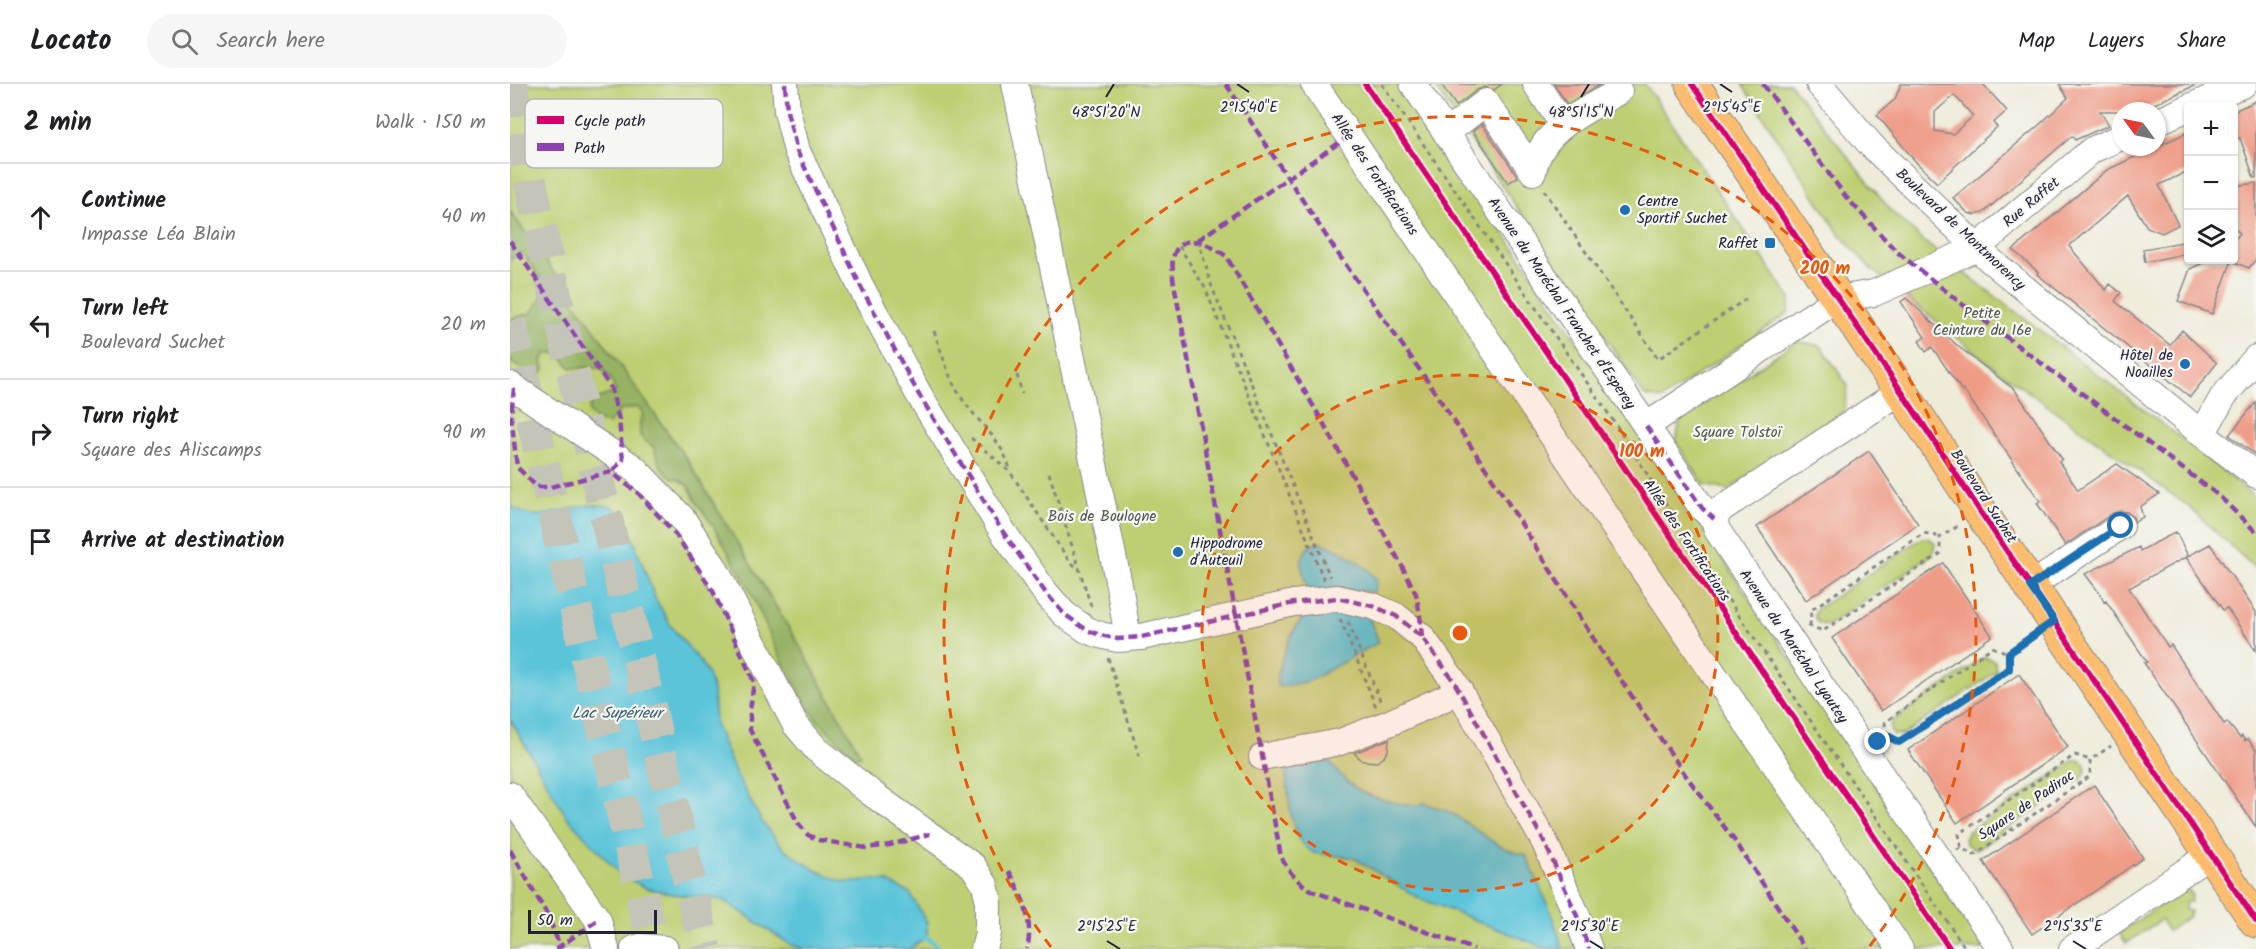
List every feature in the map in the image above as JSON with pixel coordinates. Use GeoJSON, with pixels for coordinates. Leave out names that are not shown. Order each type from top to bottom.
{"type":"FeatureCollection","features":[{"type":"Feature","properties":{"kind":"main road","name":"Boulevard Suchet"},"geometry":{"type":"LineString","coordinates":[[1692,84],[2256,921]]}},
{"type":"Feature","properties":{"kind":"street"},"geometry":{"type":"LineString","coordinates":[[785,84],[787,111],[797,151],[861,286],[918,393],[1001,530],[1045,592],[1064,614],[1087,630],[1118,639],[1294,603],[1338,598],[1373,606],[1396,616],[1422,637],[1460,691],[1544,841],[1589,949]]}},
{"type":"Feature","properties":{"kind":"street"},"geometry":{"type":"LineString","coordinates":[[1015,84],[1128,638]]}},
{"type":"Feature","properties":{"kind":"street","name":"Allée des Fortifications"},"geometry":{"type":"LineString","coordinates":[[1314,84],[1900,949]]}},
{"type":"Feature","properties":{"kind":"street","name":"Avenue du Maréchal Franchet d'Esperey"},"geometry":{"type":"LineString","coordinates":[[1413,84],[1702,508],[1714,519]]}},
{"type":"Feature","properties":{"kind":"street"},"geometry":{"type":"LineString","coordinates":[[1536,84],[1563,125]]}},
{"type":"Feature","properties":{"kind":"street","name":"Boulevard de Montmorency"},"geometry":{"type":"LineString","coordinates":[[1819,84],[1871,145],[1977,248],[2207,425],[2256,475]]}},
{"type":"Feature","properties":{"kind":"street"},"geometry":{"type":"LineString","coordinates":[[2202,102],[2244,84]]}},
{"type":"Feature","properties":{"kind":"street"},"geometry":{"type":"LineString","coordinates":[[1533,172],[1538,153],[1553,134],[1563,125],[1619,91]]}},
{"type":"Feature","properties":{"kind":"street"},"geometry":{"type":"LineString","coordinates":[[1446,132],[1486,102],[1533,172]]}},
{"type":"Feature","properties":{"kind":"street"},"geometry":{"type":"LineString","coordinates":[[2166,118],[2184,110]]}},
{"type":"Feature","properties":{"kind":"street","name":"Rue Raffet"},"geometry":{"type":"LineString","coordinates":[[1837,299],[1874,292],[1977,248],[2092,150],[2112,141]]}},
{"type":"Feature","properties":{"kind":"street"},"geometry":{"type":"LineString","coordinates":[[1646,426],[1837,299]]}},
{"type":"Feature","properties":{"kind":"street"},"geometry":{"type":"LineString","coordinates":[[2207,425],[2223,397],[2256,358]]}},
{"type":"Feature","properties":{"kind":"street"},"geometry":{"type":"LineString","coordinates":[[510,385],[634,468],[682,518],[714,567],[795,724],[816,749],[870,793],[973,866],[985,885],[988,897],[988,933],[984,949]]}},
{"type":"Feature","properties":{"kind":"street"},"geometry":{"type":"LineString","coordinates":[[1714,519],[1721,509],[1901,392]]}},
{"type":"Feature","properties":{"kind":"street","name":"Avenue du Maréchal Lyautey"},"geometry":{"type":"LineString","coordinates":[[1714,519],[1717,530],[1863,750],[1951,854],[2001,949]]}},
{"type":"Feature","properties":{"kind":"street"},"geometry":{"type":"LineString","coordinates":[[2030,586],[2121,526]]}},
{"type":"Feature","properties":{"kind":"street"},"geometry":{"type":"LineString","coordinates":[[1262,757],[1340,742],[1386,725],[1460,691]]}},
{"type":"Feature","properties":{"kind":"street"},"geometry":{"type":"LineString","coordinates":[[510,795],[598,920],[606,949]]}},
{"type":"Feature","properties":{"kind":"street"},"geometry":{"type":"LineString","coordinates":[[2072,949],[2211,854]]}},
{"type":"Feature","properties":{"kind":"street"},"geometry":{"type":"LineString","coordinates":[[634,949],[640,947],[665,949]]}},
{"type":"Feature","properties":{"kind":"path"},"geometry":{"type":"LineString","coordinates":[[1382,84],[1621,433],[1706,567],[1966,949]]}},
{"type":"Feature","properties":{"kind":"path"},"geometry":{"type":"LineString","coordinates":[[1533,172],[1658,359],[1749,297]]}},
{"type":"Feature","properties":{"kind":"path"},"geometry":{"type":"LineString","coordinates":[[1198,240],[1212,287],[1331,580]]}},
{"type":"Feature","properties":{"kind":"path"},"geometry":{"type":"LineString","coordinates":[[1179,246],[1205,288],[1328,590]]}},
{"type":"Feature","properties":{"kind":"path"},"geometry":{"type":"LineString","coordinates":[[934,331],[957,392],[990,433],[1008,463],[1010,472]]}},
{"type":"Feature","properties":{"kind":"path"},"geometry":{"type":"LineString","coordinates":[[1017,375],[1022,394]]}},
{"type":"Feature","properties":{"kind":"path"},"geometry":{"type":"LineString","coordinates":[[1621,433],[1646,426]]}},
{"type":"Feature","properties":{"kind":"path"},"geometry":{"type":"LineString","coordinates":[[966,433],[1010,472],[1070,562],[1079,570]]}},
{"type":"Feature","properties":{"kind":"path"},"geometry":{"type":"LineString","coordinates":[[1810,626],[1811,610],[1924,533],[1940,537],[1980,511]]}},
{"type":"Feature","properties":{"kind":"path"},"geometry":{"type":"LineString","coordinates":[[1810,626],[1823,631],[1940,554],[1940,537]]}},
{"type":"Feature","properties":{"kind":"path"},"geometry":{"type":"LineString","coordinates":[[1340,618],[1386,725]]}},
{"type":"Feature","properties":{"kind":"path"},"geometry":{"type":"LineString","coordinates":[[1347,620],[1386,725]]}},
{"type":"Feature","properties":{"kind":"path"},"geometry":{"type":"LineString","coordinates":[[2009,653],[2054,621]]}},
{"type":"Feature","properties":{"kind":"path"},"geometry":{"type":"LineString","coordinates":[[1789,640],[1810,626]]}},
{"type":"Feature","properties":{"kind":"path"},"geometry":{"type":"LineString","coordinates":[[1886,735],[1885,722],[1992,647],[2009,653]]}},
{"type":"Feature","properties":{"kind":"path"},"geometry":{"type":"LineString","coordinates":[[1886,735],[1899,742],[2009,669],[2009,653]]}},
{"type":"Feature","properties":{"kind":"path"},"geometry":{"type":"LineString","coordinates":[[1863,750],[1886,735]]}},
{"type":"Feature","properties":{"kind":"green space","name":"Bois de Boulogne"},"geometry":{"type":"Polygon","coordinates":[[[510,84],[1404,84],[1985,949],[510,949],[510,84]]]}},
{"type":"Feature","properties":{"kind":"green space","name":"Centre Sportif Suchet"},"geometry":{"type":"Polygon","coordinates":[[[1433,84],[1645,84],[1790,298],[1788,313],[1662,399],[1645,396],[1433,84]]]}},
{"type":"Feature","properties":{"kind":"green space","name":"Petite Ceinture du 16e"},"geometry":{"type":"Polygon","coordinates":[[[1742,84],[1790,84],[1892,212],[1927,244],[2256,498],[2256,569],[2188,506],[1998,370],[1872,270],[1840,235],[1742,84]]]}},
{"type":"Feature","properties":{"kind":"green space"},"geometry":{"type":"Polygon","coordinates":[[[510,211],[688,461],[798,643],[861,755],[855,757],[817,720],[777,651],[750,590],[688,485],[673,478],[662,469],[654,448],[640,436],[640,422],[643,413],[638,407],[621,410],[608,424],[596,420],[589,412],[592,403],[598,398],[616,392],[611,380],[601,368],[571,368],[558,353],[546,354],[542,360],[544,369],[540,376],[534,376],[510,361],[510,321],[531,313],[548,289],[522,252],[510,260],[510,211]]]}},
{"type":"Feature","properties":{"kind":"green space","name":"Square Tolstoï"},"geometry":{"type":"Polygon","coordinates":[[[1797,341],[1821,346],[1848,386],[1844,411],[1727,490],[1704,485],[1676,442],[1680,420],[1797,341]]]}},
{"type":"Feature","properties":{"kind":"green space"},"geometry":{"type":"Polygon","coordinates":[[[1922,538],[1929,538],[1935,543],[1933,554],[1827,626],[1818,623],[1814,616],[1817,609],[1922,538]]]}},
{"type":"Feature","properties":{"kind":"green space"},"geometry":{"type":"Polygon","coordinates":[[[1985,657],[1995,661],[1996,672],[1903,735],[1895,735],[1891,732],[1890,726],[1893,720],[1985,657]]]}},
{"type":"Feature","properties":{"kind":"green space"},"geometry":{"type":"Polygon","coordinates":[[[2077,760],[2085,767],[2083,777],[1977,849],[1966,844],[1964,839],[1968,832],[2077,760]]]}},
{"type":"Feature","properties":{"kind":"green space"},"geometry":{"type":"Polygon","coordinates":[[[2187,887],[2192,896],[2191,902],[2186,901],[2185,910],[2190,911],[2188,917],[2168,931],[2161,920],[2126,943],[2119,933],[2187,887]]]}},
{"type":"Feature","properties":{"kind":"water","name":"Lac Supérieur"},"geometry":{"type":"Polygon","coordinates":[[[510,505],[521,512],[533,515],[595,505],[610,507],[620,513],[626,520],[655,598],[671,626],[702,664],[709,677],[713,691],[715,724],[735,772],[762,822],[783,848],[815,870],[844,882],[871,879],[886,881],[910,893],[927,923],[925,938],[909,949],[806,949],[791,945],[723,900],[672,894],[646,888],[621,875],[566,816],[510,719],[510,505]]]}},
{"type":"Feature","properties":{"kind":"water"},"geometry":{"type":"Polygon","coordinates":[[[1319,542],[1343,552],[1366,568],[1377,580],[1374,592],[1353,590],[1309,594],[1302,571],[1302,557],[1305,551],[1319,542]]]}},
{"type":"Feature","properties":{"kind":"water"},"geometry":{"type":"Polygon","coordinates":[[[1322,608],[1368,615],[1379,642],[1309,681],[1279,687],[1277,684],[1280,666],[1291,636],[1302,619],[1322,608]]]}},
{"type":"Feature","properties":{"kind":"water"},"geometry":{"type":"Polygon","coordinates":[[[1329,761],[1344,778],[1365,794],[1407,805],[1424,803],[1445,810],[1505,848],[1526,855],[1550,910],[1563,949],[1543,947],[1417,897],[1354,858],[1314,853],[1307,848],[1298,838],[1291,816],[1285,768],[1329,761]]]}},
{"type":"Feature","properties":{"kind":"building"},"geometry":{"type":"Polygon","coordinates":[[[1441,84],[1502,84],[1494,90],[1485,87],[1477,90],[1456,106],[1441,84]]]}},
{"type":"Feature","properties":{"kind":"building"},"geometry":{"type":"Polygon","coordinates":[[[1554,84],[1601,84],[1567,104],[1554,84]]]}},
{"type":"Feature","properties":{"kind":"building"},"geometry":{"type":"Polygon","coordinates":[[[1901,84],[1983,84],[2007,111],[1993,123],[1997,127],[1937,183],[1916,162],[1877,115],[1895,99],[1901,84]],[[1954,95],[1935,112],[1935,131],[1953,134],[1973,116],[1954,95]]]}},
{"type":"Feature","properties":{"kind":"building"},"geometry":{"type":"Polygon","coordinates":[[[2059,84],[2198,84],[2159,102],[2112,102],[2112,111],[2100,111],[2109,125],[2075,140],[2072,136],[1983,213],[1975,215],[1968,213],[1953,198],[2038,126],[2068,98],[2059,84]]]}},
{"type":"Feature","properties":{"kind":"building"},"geometry":{"type":"Polygon","coordinates":[[[2256,101],[2256,178],[2254,178],[2240,138],[2238,139],[2238,109],[2256,101]]]}},
{"type":"Feature","properties":{"kind":"building"},"geometry":{"type":"Polygon","coordinates":[[[1482,124],[1518,177],[1508,183],[1473,131],[1482,124]]]}},
{"type":"Feature","properties":{"kind":"building"},"geometry":{"type":"Polygon","coordinates":[[[2184,134],[2184,173],[2159,185],[2178,225],[2162,233],[2147,227],[2128,196],[2069,246],[2106,290],[2110,284],[2121,293],[2115,301],[2170,345],[2182,330],[2217,363],[2190,397],[2037,274],[2038,272],[2013,250],[2107,170],[2137,156],[2166,156],[2166,142],[2184,134]]]}},
{"type":"Feature","properties":{"kind":"building"},"geometry":{"type":"Polygon","coordinates":[[[2256,183],[2256,259],[2249,268],[2238,264],[2238,236],[2240,233],[2238,231],[2238,185],[2256,183]]]}},
{"type":"Feature","properties":{"kind":"building"},"geometry":{"type":"Polygon","coordinates":[[[2182,242],[2184,254],[2145,262],[2143,249],[2182,242]]]}},
{"type":"Feature","properties":{"kind":"building"},"geometry":{"type":"Polygon","coordinates":[[[2201,264],[2231,264],[2212,314],[2178,301],[2190,269],[2201,264]]]}},
{"type":"Feature","properties":{"kind":"building"},"geometry":{"type":"Polygon","coordinates":[[[1906,298],[1960,348],[2015,390],[2062,459],[2059,462],[2078,490],[2117,464],[2159,494],[2140,507],[2143,517],[2135,522],[2127,512],[2113,513],[2065,545],[2037,503],[2040,501],[1963,389],[1962,391],[1932,347],[1926,352],[1919,341],[1925,337],[1901,302],[1906,298]]]}},
{"type":"Feature","properties":{"kind":"building"},"geometry":{"type":"Polygon","coordinates":[[[2256,402],[2256,455],[2229,435],[2256,402]]]}},
{"type":"Feature","properties":{"kind":"building"},"geometry":{"type":"Polygon","coordinates":[[[1869,451],[1918,524],[1806,600],[1757,527],[1869,451]]]}},
{"type":"Feature","properties":{"kind":"building"},"geometry":{"type":"Polygon","coordinates":[[[2176,532],[2188,556],[2129,588],[2168,647],[2171,645],[2224,724],[2227,722],[2240,738],[2242,736],[2245,741],[2248,739],[2256,750],[2256,827],[2144,663],[2147,662],[2106,601],[2104,602],[2085,574],[2139,547],[2140,551],[2176,532]]]}},
{"type":"Feature","properties":{"kind":"building"},"geometry":{"type":"Polygon","coordinates":[[[2210,544],[2256,612],[2256,651],[2227,608],[2223,610],[2186,557],[2210,544]]]}},
{"type":"Feature","properties":{"kind":"building"},"geometry":{"type":"Polygon","coordinates":[[[1943,563],[1992,636],[1881,711],[1832,638],[1943,563]]]}},
{"type":"Feature","properties":{"kind":"building"},"geometry":{"type":"Polygon","coordinates":[[[2019,674],[2068,747],[1957,823],[1908,750],[2019,674]]]}},
{"type":"Feature","properties":{"kind":"building"},"geometry":{"type":"Polygon","coordinates":[[[1389,739],[1388,751],[1377,762],[1363,761],[1354,753],[1389,739]]]}},
{"type":"Feature","properties":{"kind":"building"},"geometry":{"type":"Polygon","coordinates":[[[2094,785],[2143,858],[2032,934],[1983,861],[2094,785]]]}},
{"type":"Feature","properties":{"kind":"waterway"},"geometry":{"type":"LineString","coordinates":[[925,938],[940,949]]}},
{"type":"Feature","properties":{"kind":"tunnel"},"geometry":{"type":"LineString","coordinates":[[511,84],[525,154]]}},
{"type":"Feature","properties":{"kind":"tunnel"},"geometry":{"type":"LineString","coordinates":[[528,168],[705,949]]}},
{"type":"Feature","properties":{"kind":"tunnel"},"geometry":{"type":"LineString","coordinates":[[510,321],[654,949]]}},
{"type":"Feature","properties":{"kind":"marked path"},"geometry":{"type":"LineString","coordinates":[[785,84],[787,111],[797,151],[861,287],[918,393],[1001,529],[1045,592],[1064,614],[1087,630],[1118,639],[1141,637],[1294,603],[1337,598],[1373,606],[1396,616],[1422,637],[1453,680],[1544,841],[1589,949]]}},
{"type":"Feature","properties":{"kind":"marked path"},"geometry":{"type":"LineString","coordinates":[[1226,84],[1334,248],[1424,376],[1500,490],[1600,649],[1684,773],[1737,844],[1805,949]]}},
{"type":"Feature","properties":{"kind":"marked path"},"geometry":{"type":"LineString","coordinates":[[1763,84],[1846,197],[1896,251],[1962,304],[2218,495],[2256,532]]}},
{"type":"Feature","properties":{"kind":"marked path"},"geometry":{"type":"LineString","coordinates":[[1198,240],[1349,136]]}},
{"type":"Feature","properties":{"kind":"marked path"},"geometry":{"type":"LineString","coordinates":[[510,241],[611,388],[619,420],[623,460],[611,472]]}},
{"type":"Feature","properties":{"kind":"marked path"},"geometry":{"type":"LineString","coordinates":[[1422,637],[1416,594],[1401,564],[1325,426],[1226,256],[1204,244],[1189,241],[1182,243],[1173,258],[1173,278],[1281,857],[1295,878],[1315,892],[1474,949]]}},
{"type":"Feature","properties":{"kind":"marked path"},"geometry":{"type":"LineString","coordinates":[[514,388],[511,415],[517,467],[537,487],[550,487],[611,472],[639,494],[676,535],[713,591],[754,682],[750,730],[798,823],[808,835],[819,840],[866,848],[890,845],[930,834]]}},
{"type":"Feature","properties":{"kind":"marked path"},"geometry":{"type":"LineString","coordinates":[[1646,426],[1702,508],[1714,519]]}},
{"type":"Feature","properties":{"kind":"marked path"},"geometry":{"type":"LineString","coordinates":[[510,850],[547,914],[561,949]]}},
{"type":"Feature","properties":{"kind":"marked path"},"geometry":{"type":"LineString","coordinates":[[1009,871],[1026,908],[1029,928],[1027,949]]}},
{"type":"Feature","properties":{"kind":"marked path"},"geometry":{"type":"LineString","coordinates":[[556,949],[598,920]]}},
{"type":"Feature","properties":{"kind":"cycle path"},"geometry":{"type":"LineString","coordinates":[[1365,84],[1950,949]]}},
{"type":"Feature","properties":{"kind":"cycle path"},"geometry":{"type":"LineString","coordinates":[[1692,84],[2256,921]]}},
{"type":"Feature","properties":{"kind":"place","name":"Centre Sportif Suchet"},"geometry":{"type":"Point","coordinates":[1625,210]}},
{"type":"Feature","properties":{"kind":"place","name":"Raffet"},"geometry":{"type":"Point","coordinates":[1770,243]}},
{"type":"Feature","properties":{"kind":"place","name":"Hôtel de Noailles"},"geometry":{"type":"Point","coordinates":[2185,364]}},
{"type":"Feature","properties":{"kind":"place","name":"Hippodrome d'Auteuil"},"geometry":{"type":"Point","coordinates":[1178,552]}},
{"type":"Feature","properties":{"kind":"route"},"geometry":{"type":"LineString","coordinates":[[1878,742],[1886,735],[1899,742],[2009,669],[2009,653],[2054,621],[2030,586],[2121,526]]}}]}
